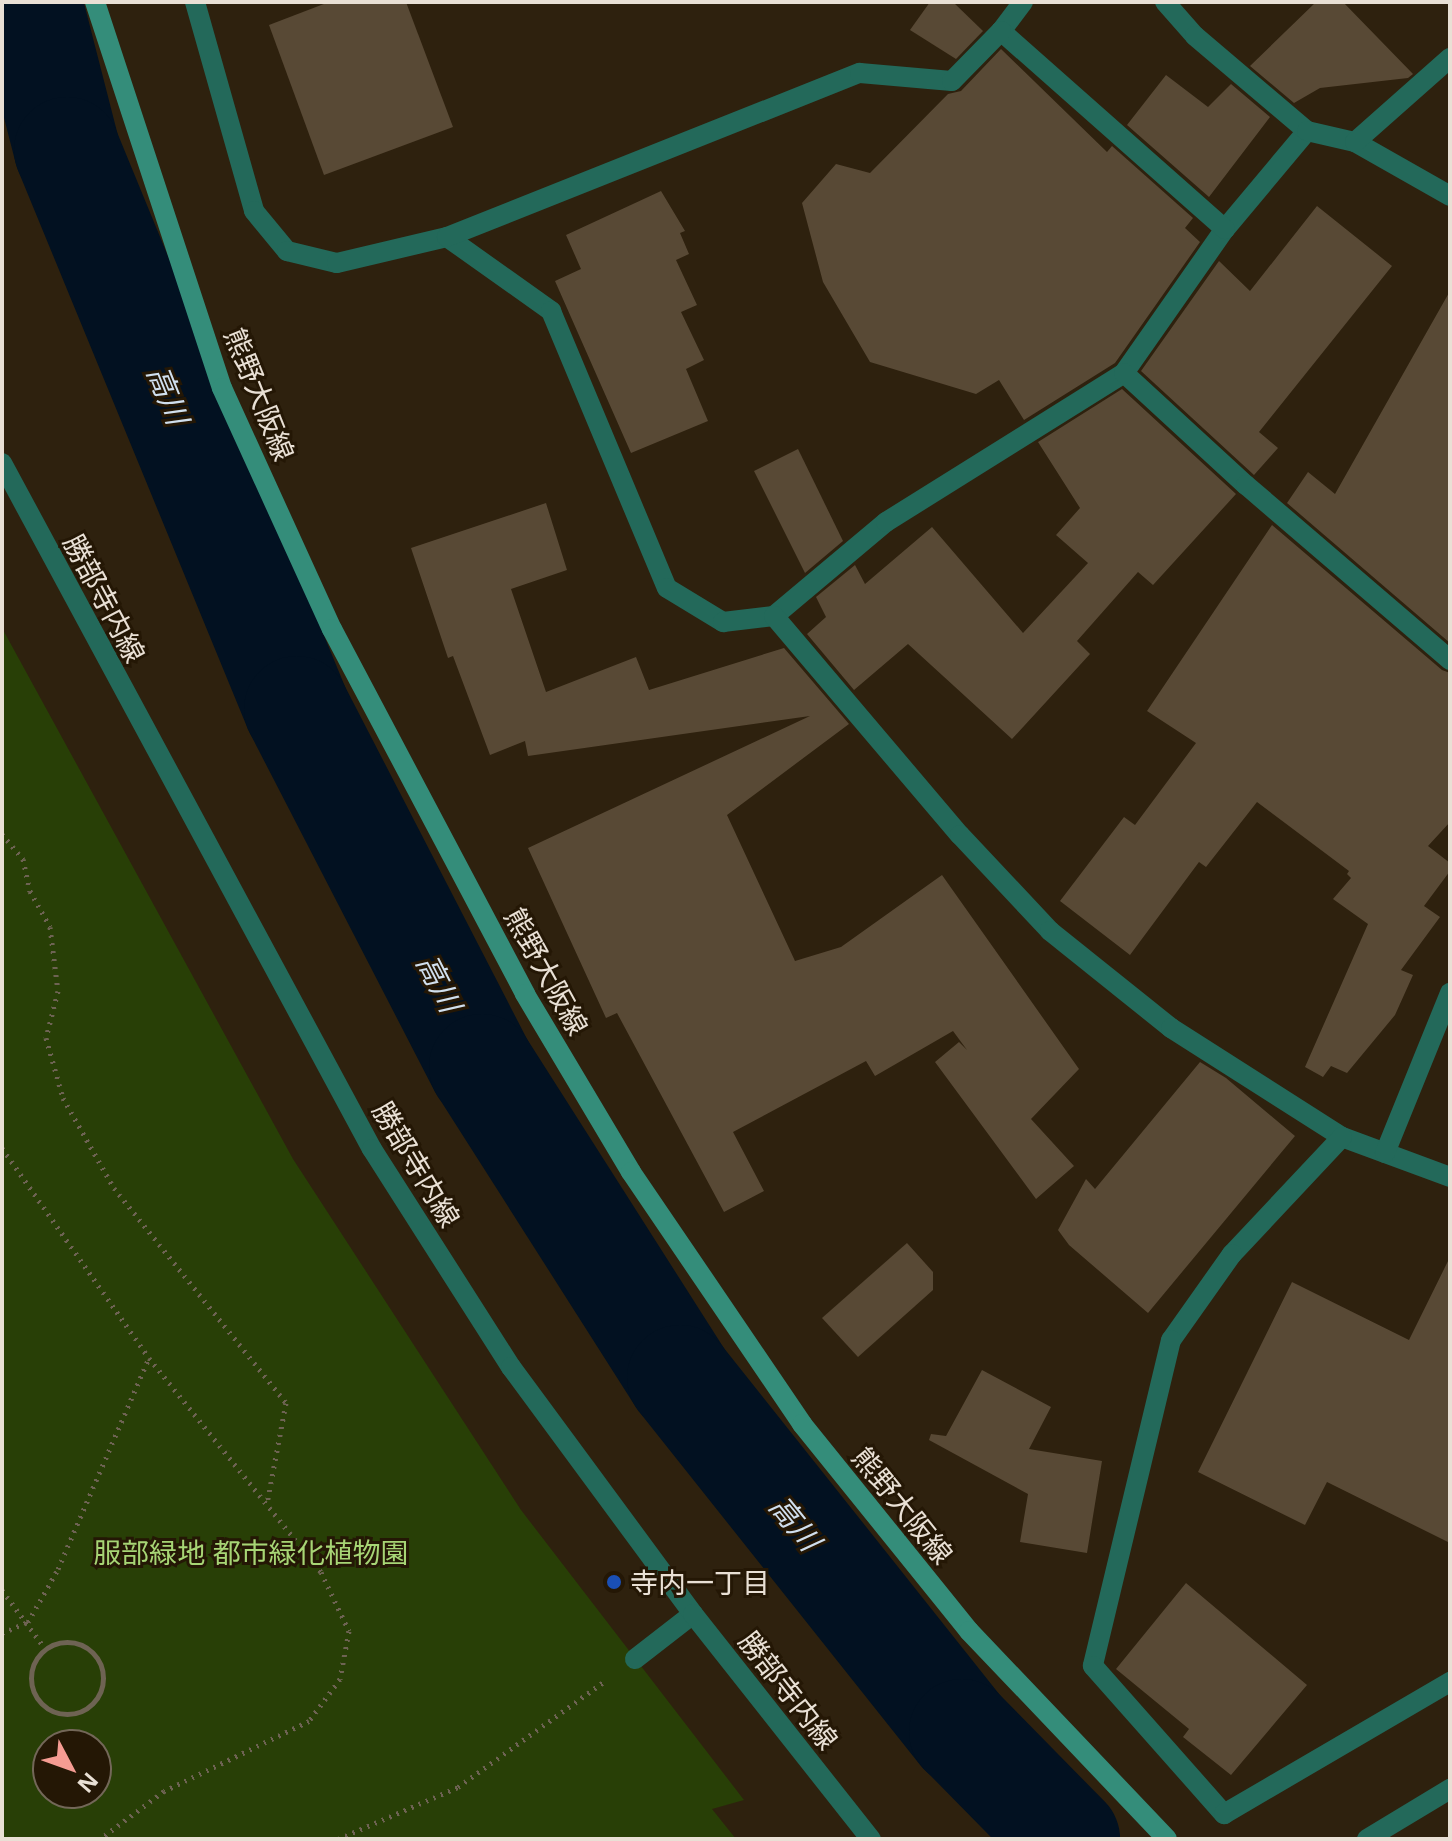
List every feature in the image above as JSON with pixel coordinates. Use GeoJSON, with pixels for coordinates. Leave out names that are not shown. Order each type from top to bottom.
{"type":"FeatureCollection","features":[{"type":"Feature","properties":{"kind":"main road","name":"熊野大阪線"},"geometry":{"type":"LineString","coordinates":[[95,2],[222,388],[332,629],[525,994],[631,1172],[802,1424],[969,1631],[1167,1839]]}},
{"type":"Feature","properties":{"kind":"street"},"geometry":{"type":"LineString","coordinates":[[195,2],[254,211],[287,251],[337,263],[447,237],[860,73],[952,81],[1001,31],[1023,2]]}},
{"type":"Feature","properties":{"kind":"street"},"geometry":{"type":"LineString","coordinates":[[1165,2],[1195,36],[1307,131],[1355,142],[1450,196]]}},
{"type":"Feature","properties":{"kind":"street"},"geometry":{"type":"LineString","coordinates":[[1001,31],[1225,229]]}},
{"type":"Feature","properties":{"kind":"street"},"geometry":{"type":"LineString","coordinates":[[1355,142],[1450,58]]}},
{"type":"Feature","properties":{"kind":"street"},"geometry":{"type":"LineString","coordinates":[[447,237],[551,311],[667,588],[723,622],[774,616],[886,522],[1124,373],[1225,229],[1307,131]]}},
{"type":"Feature","properties":{"kind":"street"},"geometry":{"type":"LineString","coordinates":[[1124,373],[1246,485],[1450,660]]}},
{"type":"Feature","properties":{"kind":"street","name":"勝部寺内線"},"geometry":{"type":"LineString","coordinates":[[2,463],[372,1149],[511,1367],[693,1614],[871,1839]]}},
{"type":"Feature","properties":{"kind":"street"},"geometry":{"type":"LineString","coordinates":[[774,616],[917,786],[1050,931],[1171,1028],[1342,1137],[1450,1177]]}},
{"type":"Feature","properties":{"kind":"street"},"geometry":{"type":"LineString","coordinates":[[1385,1153],[1450,993]]}},
{"type":"Feature","properties":{"kind":"street"},"geometry":{"type":"LineString","coordinates":[[1342,1137],[1232,1254],[1171,1340],[1093,1666],[1224,1814],[1450,1682]]}},
{"type":"Feature","properties":{"kind":"street"},"geometry":{"type":"LineString","coordinates":[[635,1659],[693,1614]]}},
{"type":"Feature","properties":{"kind":"street"},"geometry":{"type":"LineString","coordinates":[[1367,1839],[1450,1789]]}},
{"type":"Feature","properties":{"kind":"path"},"geometry":{"type":"LineString","coordinates":[[2,834],[23,859],[30,891],[50,927],[58,991],[46,1038],[63,1098],[114,1188],[286,1403],[267,1504]]}},
{"type":"Feature","properties":{"kind":"path"},"geometry":{"type":"LineString","coordinates":[[2,1148],[149,1358],[321,1572],[349,1631],[340,1679],[309,1721],[164,1791],[100,1839]]}},
{"type":"Feature","properties":{"kind":"path"},"geometry":{"type":"LineString","coordinates":[[2,1633],[28,1622],[58,1569],[149,1358]]}},
{"type":"Feature","properties":{"kind":"path"},"geometry":{"type":"LineString","coordinates":[[2,1590],[44,1647]]}},
{"type":"Feature","properties":{"kind":"path"},"geometry":{"type":"LineString","coordinates":[[67,1641],[88,1647],[103,1666],[102,1689],[88,1708],[66,1716],[44,1708],[31,1689],[31,1666],[44,1647],[67,1641]]}},
{"type":"Feature","properties":{"kind":"path"},"geometry":{"type":"LineString","coordinates":[[338,1839],[458,1787],[635,1659]]}},
{"type":"Feature","properties":{"kind":"green space","name":"服部緑地 都市緑化植物園"},"geometry":{"type":"Polygon","coordinates":[[[2,628],[293,1159],[521,1510],[744,1800],[712,1809],[736,1839],[2,1839],[2,628]]]}},
{"type":"Feature","properties":{"kind":"building"},"geometry":{"type":"Polygon","coordinates":[[[329,2],[406,2],[453,127],[324,175],[269,25],[329,2]]]}},
{"type":"Feature","properties":{"kind":"building"},"geometry":{"type":"Polygon","coordinates":[[[930,2],[953,2],[983,31],[956,59],[910,30],[930,2]]]}},
{"type":"Feature","properties":{"kind":"building"},"geometry":{"type":"Polygon","coordinates":[[[1316,2],[1343,2],[1413,74],[1408,78],[1320,88],[1294,103],[1250,66],[1316,2]]]}},
{"type":"Feature","properties":{"kind":"building"},"geometry":{"type":"Polygon","coordinates":[[[1001,49],[1107,152],[1112,146],[1193,218],[1185,228],[1200,242],[1115,363],[1024,420],[999,380],[976,394],[870,362],[823,282],[802,203],[836,164],[870,173],[948,94],[961,91],[1001,49]]]}},
{"type":"Feature","properties":{"kind":"building"},"geometry":{"type":"Polygon","coordinates":[[[1166,75],[1208,107],[1231,84],[1270,117],[1209,197],[1127,125],[1166,75]]]}},
{"type":"Feature","properties":{"kind":"building"},"geometry":{"type":"Polygon","coordinates":[[[661,191],[685,231],[680,233],[689,254],[676,260],[697,305],[681,312],[704,360],[686,369],[708,421],[631,453],[555,281],[581,269],[566,235],[661,191]]]}},
{"type":"Feature","properties":{"kind":"building"},"geometry":{"type":"Polygon","coordinates":[[[1317,206],[1392,266],[1259,432],[1278,448],[1254,475],[1141,371],[1219,261],[1250,291],[1317,206]]]}},
{"type":"Feature","properties":{"kind":"building"},"geometry":{"type":"Polygon","coordinates":[[[1450,291],[1450,643],[1287,503],[1308,472],[1335,494],[1450,291]]]}},
{"type":"Feature","properties":{"kind":"building"},"geometry":{"type":"Polygon","coordinates":[[[1122,389],[1236,494],[1153,585],[1138,572],[1077,641],[1090,654],[1012,739],[908,644],[854,690],[807,634],[826,617],[816,597],[855,565],[865,584],[932,527],[1023,633],[1088,563],[1056,535],[1080,508],[1038,442],[1122,389]]]}},
{"type":"Feature","properties":{"kind":"building"},"geometry":{"type":"Polygon","coordinates":[[[798,449],[843,541],[805,573],[754,471],[798,449]]]}},
{"type":"Feature","properties":{"kind":"building"},"geometry":{"type":"Polygon","coordinates":[[[546,503],[567,570],[511,589],[546,692],[636,657],[649,690],[784,648],[849,724],[727,815],[795,961],[841,947],[942,875],[1079,1069],[1031,1119],[1074,1166],[1036,1199],[935,1062],[959,1042],[967,1050],[953,1031],[875,1076],[866,1061],[733,1132],[764,1191],[724,1212],[617,1013],[606,1018],[528,848],[810,716],[528,756],[525,741],[490,755],[453,656],[448,658],[411,548],[546,503]]]}},
{"type":"Feature","properties":{"kind":"building"},"geometry":{"type":"Polygon","coordinates":[[[1272,525],[1442,670],[1450,673],[1450,822],[1428,846],[1450,863],[1450,871],[1424,906],[1440,917],[1401,970],[1413,975],[1395,1015],[1347,1073],[1331,1066],[1323,1077],[1305,1067],[1368,924],[1333,899],[1351,878],[1347,874],[1349,871],[1257,802],[1206,867],[1199,862],[1130,955],[1060,901],[1124,817],[1135,825],[1196,743],[1147,711],[1272,525]]]}},
{"type":"Feature","properties":{"kind":"building"},"geometry":{"type":"Polygon","coordinates":[[[1200,1062],[1226,1078],[1295,1136],[1148,1313],[1069,1245],[1058,1230],[1086,1179],[1095,1189],[1200,1062]]]}},
{"type":"Feature","properties":{"kind":"building"},"geometry":{"type":"Polygon","coordinates":[[[907,1243],[933,1272],[933,1290],[858,1357],[822,1318],[907,1243]]]}},
{"type":"Feature","properties":{"kind":"building"},"geometry":{"type":"Polygon","coordinates":[[[1450,1257],[1450,1543],[1327,1482],[1305,1525],[1198,1472],[1292,1282],[1409,1340],[1450,1257]]]}},
{"type":"Feature","properties":{"kind":"building"},"geometry":{"type":"Polygon","coordinates":[[[982,1370],[1051,1407],[1029,1449],[1102,1461],[1087,1553],[1020,1542],[1028,1494],[929,1440],[931,1434],[946,1436],[982,1370]]]}},
{"type":"Feature","properties":{"kind":"building"},"geometry":{"type":"Polygon","coordinates":[[[1186,1583],[1307,1685],[1231,1775],[1183,1737],[1189,1729],[1116,1669],[1186,1583]]]}},
{"type":"Feature","properties":{"kind":"waterway","name":"高川"},"geometry":{"type":"LineString","coordinates":[[29,2],[67,150],[297,709],[482,1067],[680,1378],[962,1732],[1067,1839]]}},
{"type":"Feature","properties":{"kind":"place","name":"寺内一丁目"},"geometry":{"type":"Point","coordinates":[614,1582]}}]}
